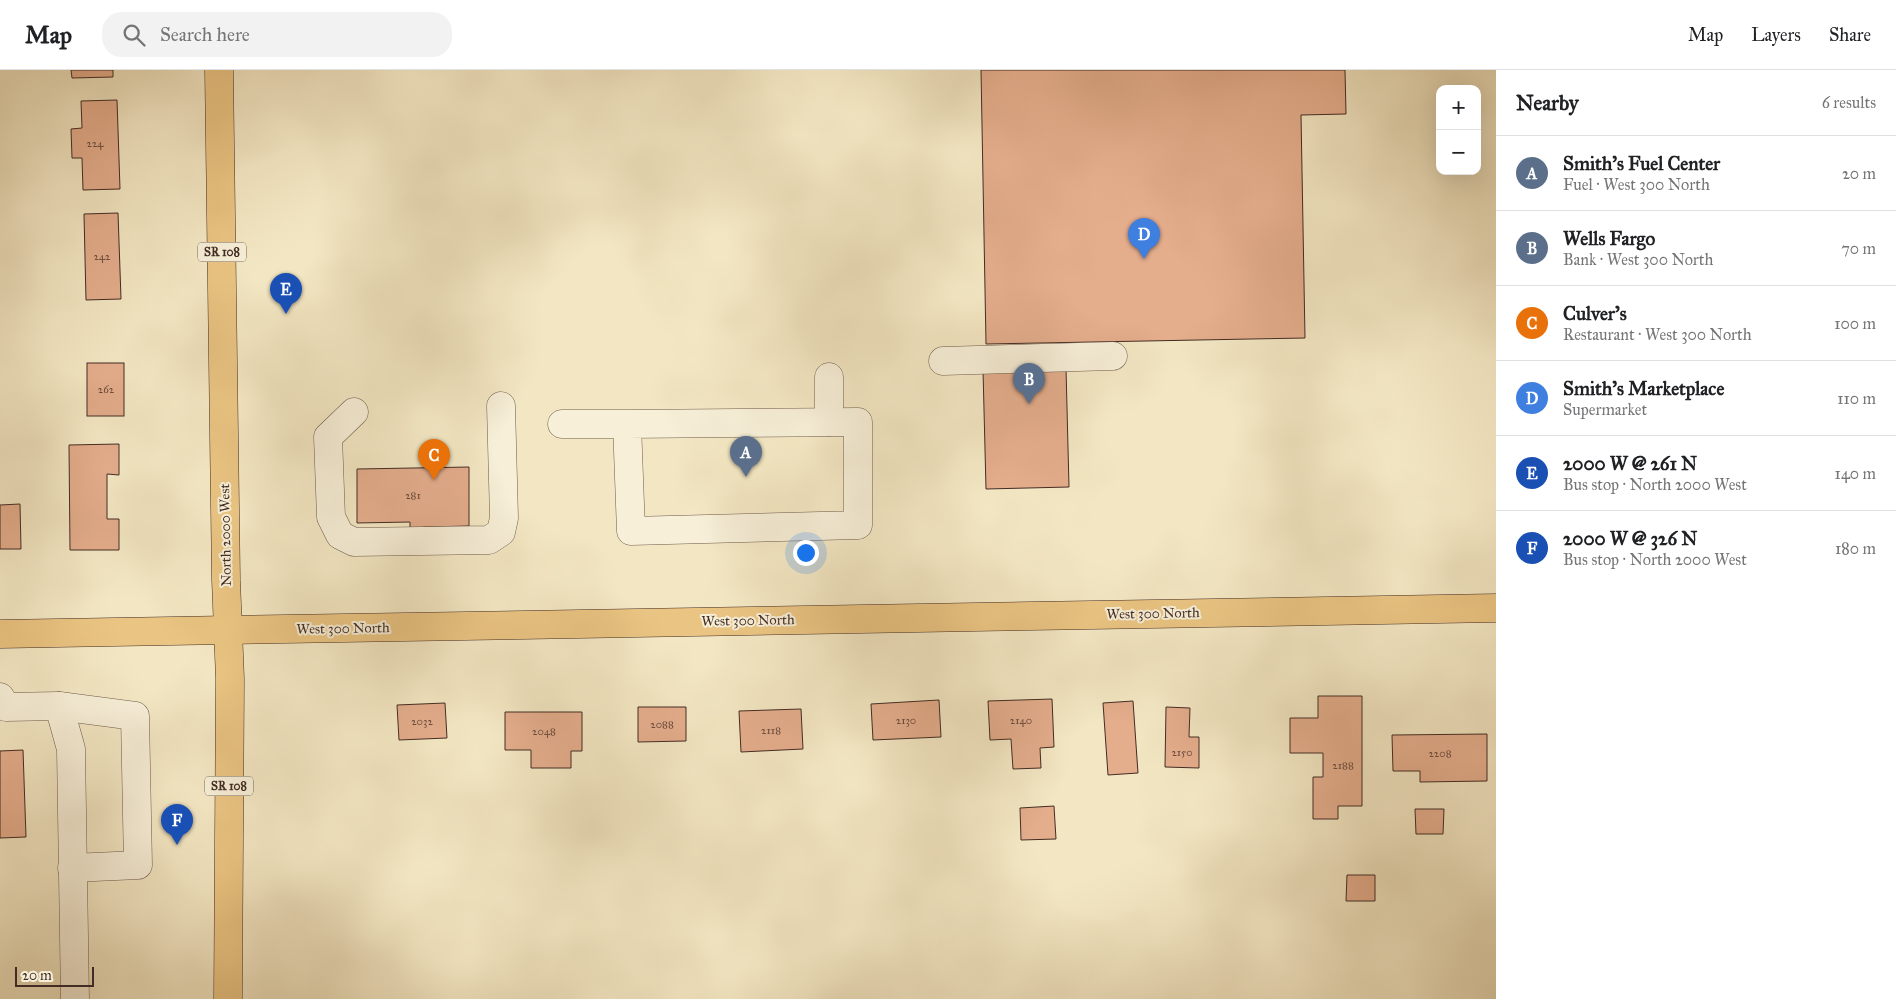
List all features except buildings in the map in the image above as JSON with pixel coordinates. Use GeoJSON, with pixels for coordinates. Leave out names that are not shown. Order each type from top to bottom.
{"type":"FeatureCollection","features":[{"type":"Feature","properties":{"kind":"main road","name":"North 2000 West"},"geometry":{"type":"LineString","coordinates":[[219,70],[230,679],[228,999]]}},
{"type":"Feature","properties":{"kind":"main road","name":"West 300 North"},"geometry":{"type":"LineString","coordinates":[[0,634],[1496,608]]}},
{"type":"Feature","properties":{"kind":"lane"},"geometry":{"type":"LineString","coordinates":[[944,360],[1113,356]]}},
{"type":"Feature","properties":{"kind":"lane"},"geometry":{"type":"LineString","coordinates":[[829,378],[829,422]]}},
{"type":"Feature","properties":{"kind":"lane"},"geometry":{"type":"LineString","coordinates":[[354,412],[328,437],[331,518],[340,535],[354,542],[489,540],[501,532],[504,518],[501,406]]}},
{"type":"Feature","properties":{"kind":"lane"},"geometry":{"type":"LineString","coordinates":[[562,424],[858,422],[858,525],[631,531],[627,424]]}},
{"type":"Feature","properties":{"kind":"lane"},"geometry":{"type":"LineString","coordinates":[[0,697],[6,707],[59,706],[136,716],[138,865],[72,868]]}},
{"type":"Feature","properties":{"kind":"lane"},"geometry":{"type":"LineString","coordinates":[[59,706],[71,749],[75,999]]}},
{"type":"Feature","properties":{"kind":"place","name":"Smith's Marketplace"},"geometry":{"type":"Point","coordinates":[1144,259]}},
{"type":"Feature","properties":{"kind":"place","name":"2000 W @ 261 N"},"geometry":{"type":"Point","coordinates":[286,314]}},
{"type":"Feature","properties":{"kind":"place","name":"Wells Fargo"},"geometry":{"type":"Point","coordinates":[1029,404]}},
{"type":"Feature","properties":{"kind":"place","name":"Smith's Fuel Center"},"geometry":{"type":"Point","coordinates":[746,477]}},
{"type":"Feature","properties":{"kind":"place","name":"Culver's"},"geometry":{"type":"Point","coordinates":[434,480]}},
{"type":"Feature","properties":{"kind":"place","name":"2000 W @ 326 N"},"geometry":{"type":"Point","coordinates":[177,845]}}]}
